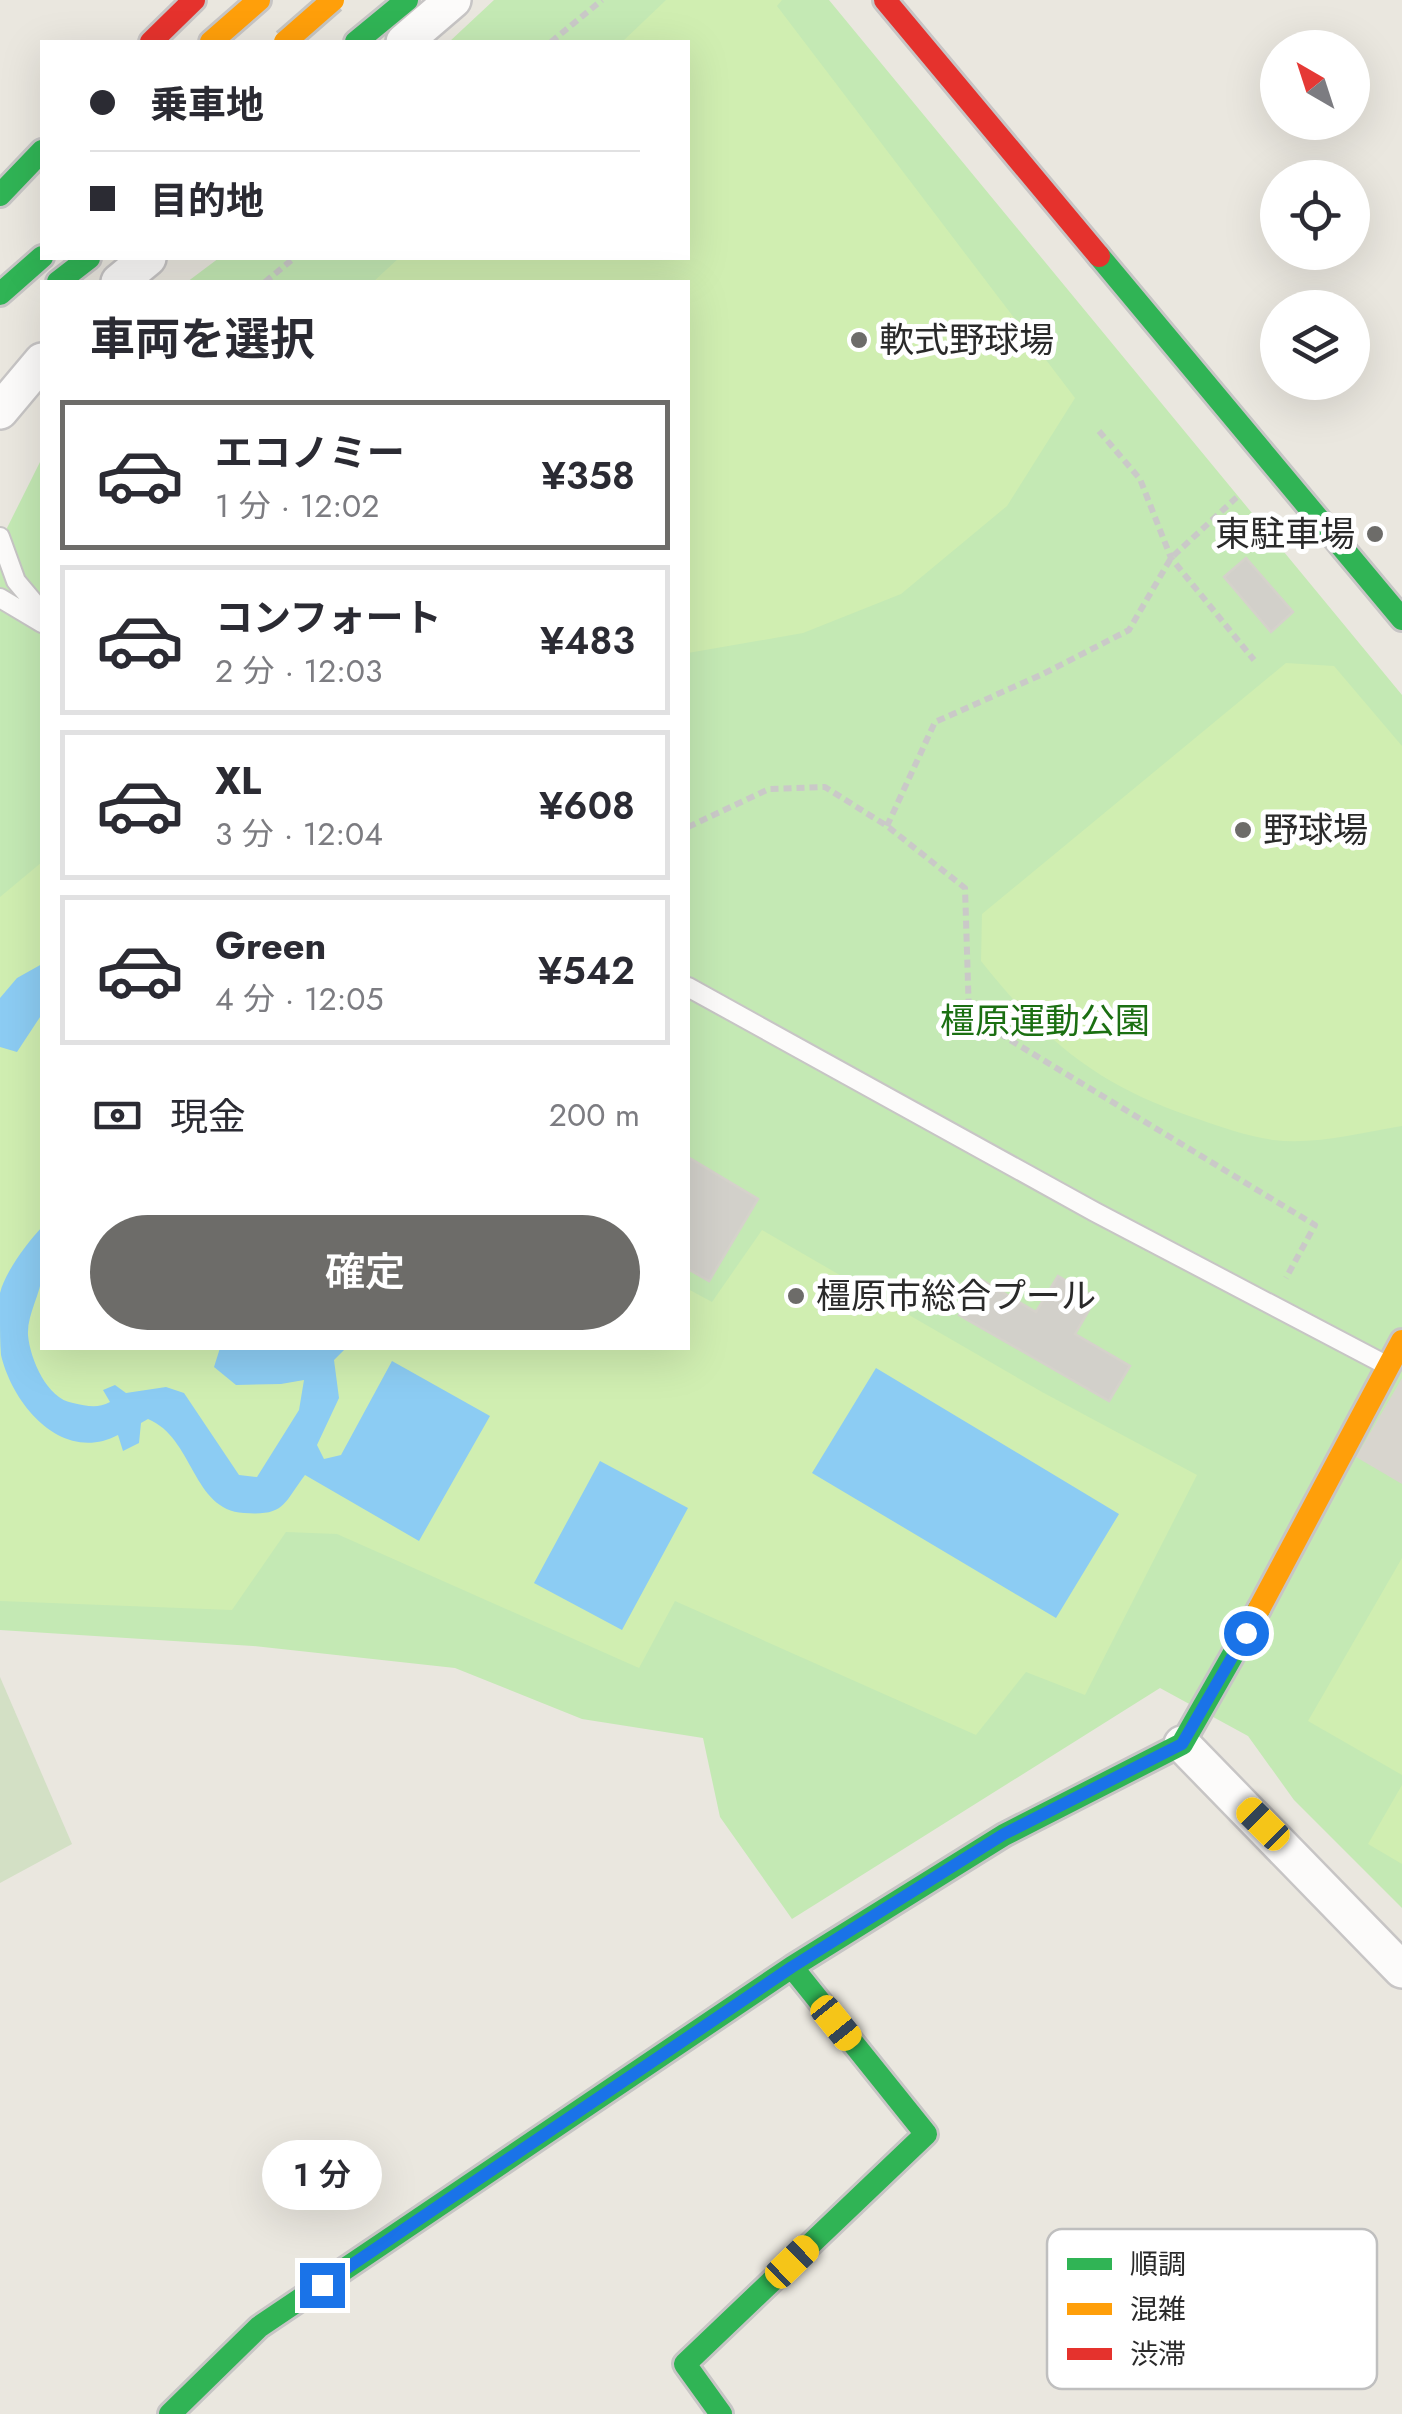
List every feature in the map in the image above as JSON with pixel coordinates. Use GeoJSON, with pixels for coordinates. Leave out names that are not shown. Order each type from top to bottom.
{"type":"FeatureCollection","features":[{"type":"Feature","properties":{"kind":"main road"},"geometry":{"type":"LineString","coordinates":[[153,40],[194,0]]}},
{"type":"Feature","properties":{"kind":"main road"},"geometry":{"type":"LineString","coordinates":[[213,40],[259,0]]}},
{"type":"Feature","properties":{"kind":"main road"},"geometry":{"type":"LineString","coordinates":[[287,40],[334,0]]}},
{"type":"Feature","properties":{"kind":"main road"},"geometry":{"type":"LineString","coordinates":[[358,40],[407,0]]}},
{"type":"Feature","properties":{"kind":"main road"},"geometry":{"type":"LineString","coordinates":[[885,0],[1402,619]]}},
{"type":"Feature","properties":{"kind":"main road"},"geometry":{"type":"LineString","coordinates":[[0,195],[40,154]]}},
{"type":"Feature","properties":{"kind":"main road"},"geometry":{"type":"LineString","coordinates":[[0,294],[40,258]]}},
{"type":"Feature","properties":{"kind":"main road"},"geometry":{"type":"LineString","coordinates":[[61,280],[87,260]]}},
{"type":"Feature","properties":{"kind":"main road"},"geometry":{"type":"LineString","coordinates":[[170,2414],[259,2327],[792,1967],[1004,1834],[1182,1744],[1228,1668],[1402,1342]]}},
{"type":"Feature","properties":{"kind":"main road"},"geometry":{"type":"LineString","coordinates":[[721,2414],[685,2364],[926,2134],[792,1967]]}},
{"type":"Feature","properties":{"kind":"street"},"geometry":{"type":"LineString","coordinates":[[303,0],[317,40]]}},
{"type":"Feature","properties":{"kind":"street"},"geometry":{"type":"LineString","coordinates":[[406,40],[453,0]]}},
{"type":"Feature","properties":{"kind":"street"},"geometry":{"type":"LineString","coordinates":[[120,280],[146,260]]}},
{"type":"Feature","properties":{"kind":"street"},"geometry":{"type":"LineString","coordinates":[[0,412],[40,363]]}},
{"type":"Feature","properties":{"kind":"street"},"geometry":{"type":"LineString","coordinates":[[1182,1744],[1402,1970]]}},
{"type":"Feature","properties":{"kind":"lane"},"geometry":{"type":"LineString","coordinates":[[0,536],[16,581],[40,610]]}},
{"type":"Feature","properties":{"kind":"lane"},"geometry":{"type":"LineString","coordinates":[[0,598],[40,622]]}},
{"type":"Feature","properties":{"kind":"lane"},"geometry":{"type":"LineString","coordinates":[[690,988],[1096,1212],[1388,1366]]}},
{"type":"Feature","properties":{"kind":"path"},"geometry":{"type":"LineString","coordinates":[[553,40],[602,0]]}},
{"type":"Feature","properties":{"kind":"path"},"geometry":{"type":"LineString","coordinates":[[266,280],[292,260]]}},
{"type":"Feature","properties":{"kind":"path"},"geometry":{"type":"LineString","coordinates":[[1100,431],[1140,479],[1171,558],[1254,660]]}},
{"type":"Feature","properties":{"kind":"path"},"geometry":{"type":"LineString","coordinates":[[887,826],[935,722],[1129,630],[1171,558],[1238,497]]}},
{"type":"Feature","properties":{"kind":"path"},"geometry":{"type":"LineString","coordinates":[[690,826],[768,789],[825,787],[887,826],[965,888],[969,1014],[1315,1225],[1286,1278]]}},
{"type":"Feature","properties":{"kind":"green space","name":"橿原運動公園"},"geometry":{"type":"Polygon","coordinates":[[[494,0],[829,0],[1402,695],[1402,1908],[1294,1800],[1248,1736],[1160,1688],[792,1919],[720,1817],[703,1738],[582,1719],[455,1668],[253,1646],[0,1630],[0,542],[40,462],[40,1350],[690,1350],[690,280],[190,280],[216,260],[690,260],[690,40],[451,40],[494,0]]]}},
{"type":"Feature","properties":{"kind":"green space","name":"軟式野球場"},"geometry":{"type":"Polygon","coordinates":[[[666,0],[782,0],[777,6],[1075,398],[1007,506],[901,594],[803,633],[690,653],[690,280],[375,280],[397,260],[690,260],[690,40],[624,40],[666,0]]]}},
{"type":"Feature","properties":{"kind":"green space","name":"野球場"},"geometry":{"type":"Polygon","coordinates":[[[1286,663],[1334,666],[1402,746],[1402,1126],[1305,1141],[1273,1140],[1242,1133],[1127,1090],[1050,1036],[981,961],[982,914],[1286,663]]]}},
{"type":"Feature","properties":{"kind":"green space","name":"橿原市総合プール"},"geometry":{"type":"Polygon","coordinates":[[[40,864],[40,1350],[690,1350],[690,1290],[712,1302],[762,1230],[1042,1392],[1197,1475],[1085,1695],[1026,1672],[976,1735],[675,1601],[639,1668],[337,1534],[286,1532],[232,1610],[0,1601],[0,897],[40,864]]]}},
{"type":"Feature","properties":{"kind":"green space"},"geometry":{"type":"Polygon","coordinates":[[[1402,1558],[1402,1775],[1308,1721],[1402,1558]]]}},
{"type":"Feature","properties":{"kind":"green space"},"geometry":{"type":"Polygon","coordinates":[[[0,1677],[72,1844],[0,1883],[0,1677]]]}},
{"type":"Feature","properties":{"kind":"green space"},"geometry":{"type":"Polygon","coordinates":[[[1402,1785],[1402,1864],[1368,1844],[1402,1785]]]}},
{"type":"Feature","properties":{"kind":"shaded area"},"geometry":{"type":"Polygon","coordinates":[[[1402,1378],[1402,1484],[1356,1457],[1402,1378]]]}},
{"type":"Feature","properties":{"kind":"water"},"geometry":{"type":"Polygon","coordinates":[[[40,965],[40,1017],[17,1052],[0,1047],[0,998],[17,978],[40,965]]]}},
{"type":"Feature","properties":{"kind":"water"},"geometry":{"type":"Polygon","coordinates":[[[40,1230],[40,1285],[28,1335],[36,1366],[55,1394],[73,1403],[101,1406],[110,1402],[103,1390],[115,1385],[126,1393],[166,1387],[184,1393],[239,1475],[257,1477],[299,1410],[304,1380],[236,1385],[214,1367],[219,1350],[344,1350],[334,1360],[339,1398],[317,1445],[324,1459],[341,1455],[392,1361],[490,1416],[419,1541],[305,1475],[276,1510],[244,1513],[227,1509],[203,1487],[175,1441],[148,1419],[141,1423],[139,1443],[123,1451],[118,1435],[98,1442],[78,1442],[43,1425],[29,1410],[7,1374],[1,1355],[0,1293],[18,1258],[40,1230]]]}},
{"type":"Feature","properties":{"kind":"water"},"geometry":{"type":"Polygon","coordinates":[[[876,1368],[1119,1514],[1056,1618],[812,1473],[876,1368]]]}},
{"type":"Feature","properties":{"kind":"water"},"geometry":{"type":"Polygon","coordinates":[[[600,1461],[688,1508],[622,1630],[534,1583],[600,1461]]]}},
{"type":"Feature","properties":{"kind":"building"},"geometry":{"type":"Polygon","coordinates":[[[1246,558],[1293,612],[1271,632],[1224,577],[1246,558]]]}},
{"type":"Feature","properties":{"kind":"building"},"geometry":{"type":"Polygon","coordinates":[[[690,1158],[758,1199],[709,1281],[690,1270],[690,1158]]]}},
{"type":"Feature","properties":{"kind":"building"},"geometry":{"type":"Polygon","coordinates":[[[1058,1276],[1096,1298],[1075,1334],[1130,1366],[1109,1401],[959,1315],[980,1279],[1036,1312],[1058,1276]]]}},
{"type":"Feature","properties":{"kind":"traffic: fast"},"geometry":{"type":"LineString","coordinates":[[358,40],[407,0]]}},
{"type":"Feature","properties":{"kind":"traffic: fast"},"geometry":{"type":"LineString","coordinates":[[0,195],[40,153]]}},
{"type":"Feature","properties":{"kind":"traffic: fast"},"geometry":{"type":"LineString","coordinates":[[1099,256],[1402,619]]}},
{"type":"Feature","properties":{"kind":"traffic: fast"},"geometry":{"type":"LineString","coordinates":[[0,294],[40,259]]}},
{"type":"Feature","properties":{"kind":"traffic: fast"},"geometry":{"type":"LineString","coordinates":[[61,280],[86,260]]}},
{"type":"Feature","properties":{"kind":"traffic: fast"},"geometry":{"type":"LineString","coordinates":[[170,2414],[259,2327],[792,1967],[1004,1835],[1182,1744],[1259,1609]]}},
{"type":"Feature","properties":{"kind":"traffic: fast"},"geometry":{"type":"LineString","coordinates":[[721,2414],[685,2364],[926,2134],[792,1967]]}},
{"type":"Feature","properties":{"kind":"traffic: slow"},"geometry":{"type":"LineString","coordinates":[[213,40],[259,0]]}},
{"type":"Feature","properties":{"kind":"traffic: slow"},"geometry":{"type":"LineString","coordinates":[[287,40],[333,0]]}},
{"type":"Feature","properties":{"kind":"traffic: slow"},"geometry":{"type":"LineString","coordinates":[[1259,1609],[1402,1341]]}},
{"type":"Feature","properties":{"kind":"traffic: jam"},"geometry":{"type":"LineString","coordinates":[[153,40],[194,0]]}},
{"type":"Feature","properties":{"kind":"traffic: jam"},"geometry":{"type":"LineString","coordinates":[[885,0],[1099,256]]}},
{"type":"Feature","properties":{"kind":"place","name":"軟式野球場"},"geometry":{"type":"Point","coordinates":[859,340]}},
{"type":"Feature","properties":{"kind":"place","name":"東駐車場"},"geometry":{"type":"Point","coordinates":[1375,534]}},
{"type":"Feature","properties":{"kind":"place","name":"野球場"},"geometry":{"type":"Point","coordinates":[1243,830]}},
{"type":"Feature","properties":{"kind":"place","name":"橿原市総合プール"},"geometry":{"type":"Point","coordinates":[796,1296]}},
{"type":"Feature","properties":{"kind":"route"},"geometry":{"type":"LineString","coordinates":[[322,2285],[792,1967],[1004,1834],[1182,1744],[1246,1633]]}}]}
